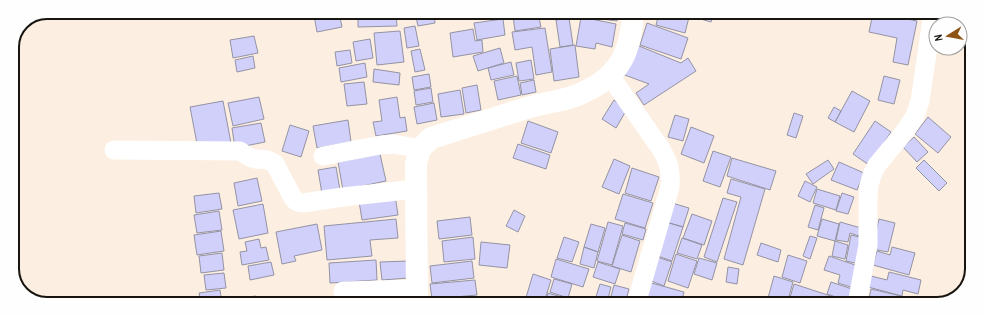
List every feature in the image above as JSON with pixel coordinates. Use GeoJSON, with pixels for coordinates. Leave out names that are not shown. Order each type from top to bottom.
{"type":"FeatureCollection","features":[{"type":"Feature","properties":{"kind":"street"},"geometry":{"type":"LineString","coordinates":[[343,291],[417,296],[416,164],[420,148],[430,138],[532,107],[576,96],[598,85],[610,76],[620,64],[627,50],[633,19]]}},
{"type":"Feature","properties":{"kind":"street"},"geometry":{"type":"LineString","coordinates":[[858,297],[868,245],[869,185],[877,165],[906,130],[915,116],[920,101],[932,19]]}},
{"type":"Feature","properties":{"kind":"street"},"geometry":{"type":"LineString","coordinates":[[610,76],[661,149],[671,174],[670,186],[638,297]]}},
{"type":"Feature","properties":{"kind":"street"},"geometry":{"type":"LineString","coordinates":[[323,156],[381,144],[394,144],[420,148]]}},
{"type":"Feature","properties":{"kind":"street"},"geometry":{"type":"LineString","coordinates":[[114,150],[240,151],[253,159],[269,160],[273,162],[292,198],[298,203],[416,189]]}},
{"type":"Feature","properties":{"kind":"building"},"geometry":{"type":"Polygon","coordinates":[[[315,19],[340,19],[342,27],[317,32],[315,19]]]}},
{"type":"Feature","properties":{"kind":"building"},"geometry":{"type":"Polygon","coordinates":[[[358,19],[396,19],[397,26],[358,27],[358,19]]]}},
{"type":"Feature","properties":{"kind":"building"},"geometry":{"type":"Polygon","coordinates":[[[416,19],[435,19],[435,23],[418,26],[416,19]]]}},
{"type":"Feature","properties":{"kind":"building"},"geometry":{"type":"Polygon","coordinates":[[[503,19],[505,35],[477,40],[474,23],[503,19]]]}},
{"type":"Feature","properties":{"kind":"building"},"geometry":{"type":"Polygon","coordinates":[[[513,19],[539,19],[541,27],[515,31],[513,19]]]}},
{"type":"Feature","properties":{"kind":"building"},"geometry":{"type":"Polygon","coordinates":[[[569,19],[573,45],[560,47],[556,20],[569,19]]]}},
{"type":"Feature","properties":{"kind":"building"},"geometry":{"type":"Polygon","coordinates":[[[581,19],[591,19],[616,24],[612,47],[596,43],[595,49],[576,46],[581,19]]]}},
{"type":"Feature","properties":{"kind":"building"},"geometry":{"type":"Polygon","coordinates":[[[609,19],[617,19],[617,21],[609,19]]]}},
{"type":"Feature","properties":{"kind":"building"},"geometry":{"type":"Polygon","coordinates":[[[658,19],[688,19],[685,33],[656,25],[658,19]]]}},
{"type":"Feature","properties":{"kind":"building"},"geometry":{"type":"Polygon","coordinates":[[[700,19],[712,19],[711,22],[700,19]]]}},
{"type":"Feature","properties":{"kind":"building"},"geometry":{"type":"Polygon","coordinates":[[[872,19],[907,19],[917,21],[908,65],[893,62],[897,38],[869,32],[872,19]]]}},
{"type":"Feature","properties":{"kind":"building"},"geometry":{"type":"Polygon","coordinates":[[[647,23],[688,38],[681,59],[640,45],[647,23]]]}},
{"type":"Feature","properties":{"kind":"building"},"geometry":{"type":"Polygon","coordinates":[[[415,26],[419,46],[407,48],[404,28],[415,26]]]}},
{"type":"Feature","properties":{"kind":"building"},"geometry":{"type":"Polygon","coordinates":[[[545,28],[552,72],[536,75],[532,47],[515,50],[512,32],[545,28]]]}},
{"type":"Feature","properties":{"kind":"building"},"geometry":{"type":"Polygon","coordinates":[[[473,29],[475,41],[482,40],[483,52],[453,57],[450,33],[473,29]]]}},
{"type":"Feature","properties":{"kind":"building"},"geometry":{"type":"Polygon","coordinates":[[[400,31],[404,62],[377,65],[374,33],[400,31]]]}},
{"type":"Feature","properties":{"kind":"building"},"geometry":{"type":"Polygon","coordinates":[[[254,36],[258,53],[233,58],[230,40],[254,36]]]}},
{"type":"Feature","properties":{"kind":"building"},"geometry":{"type":"Polygon","coordinates":[[[370,39],[373,58],[356,61],[353,42],[370,39]]]}},
{"type":"Feature","properties":{"kind":"building"},"geometry":{"type":"Polygon","coordinates":[[[634,44],[681,63],[688,58],[696,71],[644,105],[636,93],[649,84],[622,74],[634,44]]]}},
{"type":"Feature","properties":{"kind":"building"},"geometry":{"type":"Polygon","coordinates":[[[575,45],[579,77],[554,81],[550,49],[575,45]]]}},
{"type":"Feature","properties":{"kind":"building"},"geometry":{"type":"Polygon","coordinates":[[[500,48],[504,63],[478,71],[473,56],[500,48]]]}},
{"type":"Feature","properties":{"kind":"building"},"geometry":{"type":"Polygon","coordinates":[[[420,49],[425,70],[415,72],[411,51],[420,49]]]}},
{"type":"Feature","properties":{"kind":"building"},"geometry":{"type":"Polygon","coordinates":[[[350,50],[352,63],[337,66],[335,52],[350,50]]]}},
{"type":"Feature","properties":{"kind":"building"},"geometry":{"type":"Polygon","coordinates":[[[253,56],[255,68],[237,72],[235,60],[253,56]]]}},
{"type":"Feature","properties":{"kind":"building"},"geometry":{"type":"Polygon","coordinates":[[[531,60],[534,79],[519,81],[516,63],[531,60]]]}},
{"type":"Feature","properties":{"kind":"building"},"geometry":{"type":"Polygon","coordinates":[[[511,62],[514,75],[491,80],[488,68],[511,62]]]}},
{"type":"Feature","properties":{"kind":"building"},"geometry":{"type":"Polygon","coordinates":[[[365,63],[367,77],[341,82],[339,68],[365,63]]]}},
{"type":"Feature","properties":{"kind":"building"},"geometry":{"type":"Polygon","coordinates":[[[374,69],[400,73],[399,85],[373,82],[374,69]]]}},
{"type":"Feature","properties":{"kind":"building"},"geometry":{"type":"Polygon","coordinates":[[[429,74],[431,87],[414,90],[412,77],[429,74]]]}},
{"type":"Feature","properties":{"kind":"building"},"geometry":{"type":"Polygon","coordinates":[[[517,76],[521,95],[498,100],[494,81],[517,76]]]}},
{"type":"Feature","properties":{"kind":"building"},"geometry":{"type":"Polygon","coordinates":[[[884,76],[900,80],[894,104],[878,100],[884,76]]]}},
{"type":"Feature","properties":{"kind":"building"},"geometry":{"type":"Polygon","coordinates":[[[534,80],[536,92],[522,95],[520,83],[534,80]]]}},
{"type":"Feature","properties":{"kind":"building"},"geometry":{"type":"Polygon","coordinates":[[[364,82],[367,104],[347,106],[344,84],[364,82]]]}},
{"type":"Feature","properties":{"kind":"building"},"geometry":{"type":"Polygon","coordinates":[[[477,85],[481,110],[466,113],[462,88],[477,85]]]}},
{"type":"Feature","properties":{"kind":"building"},"geometry":{"type":"Polygon","coordinates":[[[431,88],[433,102],[416,105],[414,91],[431,88]]]}},
{"type":"Feature","properties":{"kind":"building"},"geometry":{"type":"Polygon","coordinates":[[[460,90],[464,114],[441,117],[438,94],[460,90]]]}},
{"type":"Feature","properties":{"kind":"building"},"geometry":{"type":"Polygon","coordinates":[[[852,91],[870,101],[854,132],[835,122],[852,91]]]}},
{"type":"Feature","properties":{"kind":"building"},"geometry":{"type":"Polygon","coordinates":[[[259,97],[264,119],[233,126],[228,103],[259,97]]]}},
{"type":"Feature","properties":{"kind":"building"},"geometry":{"type":"Polygon","coordinates":[[[397,97],[400,118],[405,117],[407,131],[376,136],[373,122],[382,121],[379,100],[397,97]]]}},
{"type":"Feature","properties":{"kind":"building"},"geometry":{"type":"Polygon","coordinates":[[[614,100],[627,109],[616,128],[602,119],[614,100]]]}},
{"type":"Feature","properties":{"kind":"building"},"geometry":{"type":"Polygon","coordinates":[[[223,101],[231,143],[198,149],[190,107],[223,101]]]}},
{"type":"Feature","properties":{"kind":"building"},"geometry":{"type":"Polygon","coordinates":[[[434,103],[437,120],[417,124],[414,107],[434,103]]]}},
{"type":"Feature","properties":{"kind":"building"},"geometry":{"type":"Polygon","coordinates":[[[834,107],[841,111],[835,122],[828,118],[834,107]]]}},
{"type":"Feature","properties":{"kind":"building"},"geometry":{"type":"Polygon","coordinates":[[[794,113],[803,116],[796,138],[787,135],[794,113]]]}},
{"type":"Feature","properties":{"kind":"building"},"geometry":{"type":"Polygon","coordinates":[[[675,115],[689,119],[683,141],[668,137],[675,115]]]}},
{"type":"Feature","properties":{"kind":"building"},"geometry":{"type":"Polygon","coordinates":[[[928,117],[951,137],[938,153],[915,134],[928,117]]]}},
{"type":"Feature","properties":{"kind":"building"},"geometry":{"type":"Polygon","coordinates":[[[348,120],[351,142],[317,148],[313,126],[348,120]]]}},
{"type":"Feature","properties":{"kind":"building"},"geometry":{"type":"Polygon","coordinates":[[[528,121],[558,132],[551,153],[521,143],[528,121]]]}},
{"type":"Feature","properties":{"kind":"building"},"geometry":{"type":"Polygon","coordinates":[[[875,121],[891,132],[869,165],[853,154],[875,121]]]}},
{"type":"Feature","properties":{"kind":"building"},"geometry":{"type":"Polygon","coordinates":[[[261,123],[265,142],[235,148],[232,128],[261,123]]]}},
{"type":"Feature","properties":{"kind":"building"},"geometry":{"type":"Polygon","coordinates":[[[290,125],[309,131],[301,157],[282,151],[290,125]]]}},
{"type":"Feature","properties":{"kind":"building"},"geometry":{"type":"Polygon","coordinates":[[[691,127],[714,136],[704,163],[681,154],[691,127]]]}},
{"type":"Feature","properties":{"kind":"building"},"geometry":{"type":"Polygon","coordinates":[[[914,137],[928,152],[917,162],[903,147],[914,137]]]}},
{"type":"Feature","properties":{"kind":"building"},"geometry":{"type":"Polygon","coordinates":[[[518,144],[550,155],[546,169],[513,158],[518,144]]]}},
{"type":"Feature","properties":{"kind":"building"},"geometry":{"type":"Polygon","coordinates":[[[713,151],[731,157],[720,187],[703,181],[713,151]]]}},
{"type":"Feature","properties":{"kind":"building"},"geometry":{"type":"Polygon","coordinates":[[[380,154],[386,181],[343,190],[338,162],[380,154]]]}},
{"type":"Feature","properties":{"kind":"building"},"geometry":{"type":"Polygon","coordinates":[[[732,158],[776,171],[770,190],[727,176],[732,158]]]}},
{"type":"Feature","properties":{"kind":"building"},"geometry":{"type":"Polygon","coordinates":[[[614,159],[630,166],[619,194],[602,187],[614,159]]]}},
{"type":"Feature","properties":{"kind":"building"},"geometry":{"type":"Polygon","coordinates":[[[828,160],[834,169],[813,184],[806,174],[828,160]]]}},
{"type":"Feature","properties":{"kind":"building"},"geometry":{"type":"Polygon","coordinates":[[[924,160],[947,183],[939,191],[916,168],[924,160]]]}},
{"type":"Feature","properties":{"kind":"building"},"geometry":{"type":"Polygon","coordinates":[[[839,162],[864,173],[857,190],[831,180],[839,162]]]}},
{"type":"Feature","properties":{"kind":"building"},"geometry":{"type":"Polygon","coordinates":[[[336,167],[340,190],[322,194],[318,170],[336,167]]]}},
{"type":"Feature","properties":{"kind":"building"},"geometry":{"type":"Polygon","coordinates":[[[632,168],[659,177],[651,201],[625,193],[632,168]]]}},
{"type":"Feature","properties":{"kind":"building"},"geometry":{"type":"Polygon","coordinates":[[[257,178],[262,201],[238,206],[234,183],[257,178]]]}},
{"type":"Feature","properties":{"kind":"building"},"geometry":{"type":"Polygon","coordinates":[[[731,179],[765,189],[743,265],[724,259],[741,197],[727,193],[731,179]]]}},
{"type":"Feature","properties":{"kind":"building"},"geometry":{"type":"Polygon","coordinates":[[[805,181],[817,187],[810,202],[798,196],[805,181]]]}},
{"type":"Feature","properties":{"kind":"building"},"geometry":{"type":"Polygon","coordinates":[[[817,189],[840,196],[836,210],[813,203],[817,189]]]}},
{"type":"Feature","properties":{"kind":"building"},"geometry":{"type":"Polygon","coordinates":[[[219,193],[222,209],[196,213],[194,196],[219,193]]]}},
{"type":"Feature","properties":{"kind":"building"},"geometry":{"type":"Polygon","coordinates":[[[842,193],[854,197],[848,214],[836,211],[842,193]]]}},
{"type":"Feature","properties":{"kind":"building"},"geometry":{"type":"Polygon","coordinates":[[[623,194],[653,203],[645,228],[615,219],[623,194]]]}},
{"type":"Feature","properties":{"kind":"building"},"geometry":{"type":"Polygon","coordinates":[[[395,195],[398,215],[362,220],[359,201],[395,195]]]}},
{"type":"Feature","properties":{"kind":"building"},"geometry":{"type":"Polygon","coordinates":[[[723,198],[737,202],[717,262],[704,257],[723,198]]]}},
{"type":"Feature","properties":{"kind":"building"},"geometry":{"type":"Polygon","coordinates":[[[672,203],[689,208],[683,227],[666,222],[672,203]]]}},
{"type":"Feature","properties":{"kind":"building"},"geometry":{"type":"Polygon","coordinates":[[[263,204],[268,233],[239,239],[233,210],[263,204]]]}},
{"type":"Feature","properties":{"kind":"building"},"geometry":{"type":"Polygon","coordinates":[[[815,205],[824,208],[818,230],[808,227],[815,205]]]}},
{"type":"Feature","properties":{"kind":"building"},"geometry":{"type":"Polygon","coordinates":[[[514,210],[525,216],[518,232],[506,226],[514,210]]]}},
{"type":"Feature","properties":{"kind":"building"},"geometry":{"type":"Polygon","coordinates":[[[219,211],[222,230],[197,233],[194,215],[219,211]]]}},
{"type":"Feature","properties":{"kind":"building"},"geometry":{"type":"Polygon","coordinates":[[[692,214],[712,221],[704,245],[683,238],[692,214]]]}},
{"type":"Feature","properties":{"kind":"building"},"geometry":{"type":"Polygon","coordinates":[[[470,217],[472,235],[439,239],[437,221],[470,217]]]}},
{"type":"Feature","properties":{"kind":"building"},"geometry":{"type":"Polygon","coordinates":[[[396,219],[398,238],[370,240],[372,256],[327,260],[324,226],[396,219]]]}},
{"type":"Feature","properties":{"kind":"building"},"geometry":{"type":"Polygon","coordinates":[[[822,219],[839,224],[835,241],[817,236],[822,219]]]}},
{"type":"Feature","properties":{"kind":"building"},"geometry":{"type":"Polygon","coordinates":[[[879,219],[895,223],[888,252],[872,249],[879,219]]]}},
{"type":"Feature","properties":{"kind":"building"},"geometry":{"type":"Polygon","coordinates":[[[608,222],[623,226],[612,265],[597,261],[608,222]]]}},
{"type":"Feature","properties":{"kind":"building"},"geometry":{"type":"Polygon","coordinates":[[[666,222],[683,227],[672,261],[655,255],[666,222]]]}},
{"type":"Feature","properties":{"kind":"building"},"geometry":{"type":"Polygon","coordinates":[[[840,222],[861,228],[859,236],[850,233],[848,242],[836,240],[840,222]]]}},
{"type":"Feature","properties":{"kind":"building"},"geometry":{"type":"Polygon","coordinates":[[[625,223],[646,229],[643,240],[622,234],[625,223]]]}},
{"type":"Feature","properties":{"kind":"building"},"geometry":{"type":"Polygon","coordinates":[[[317,224],[322,250],[294,256],[296,261],[282,264],[276,232],[317,224]]]}},
{"type":"Feature","properties":{"kind":"building"},"geometry":{"type":"Polygon","coordinates":[[[591,224],[605,228],[598,252],[584,247],[591,224]]]}},
{"type":"Feature","properties":{"kind":"building"},"geometry":{"type":"Polygon","coordinates":[[[221,231],[224,251],[197,255],[194,235],[221,231]]]}},
{"type":"Feature","properties":{"kind":"building"},"geometry":{"type":"Polygon","coordinates":[[[622,235],[640,241],[631,272],[612,266],[622,235]]]}},
{"type":"Feature","properties":{"kind":"building"},"geometry":{"type":"Polygon","coordinates":[[[851,235],[864,238],[859,264],[846,261],[851,235]]]}},
{"type":"Feature","properties":{"kind":"building"},"geometry":{"type":"Polygon","coordinates":[[[810,236],[817,238],[810,259],[803,256],[810,236]]]}},
{"type":"Feature","properties":{"kind":"building"},"geometry":{"type":"Polygon","coordinates":[[[473,237],[475,259],[444,262],[442,241],[473,237]]]}},
{"type":"Feature","properties":{"kind":"building"},"geometry":{"type":"Polygon","coordinates":[[[564,237],[579,242],[572,262],[557,258],[564,237]]]}},
{"type":"Feature","properties":{"kind":"building"},"geometry":{"type":"Polygon","coordinates":[[[682,238],[702,245],[697,259],[677,253],[682,238]]]}},
{"type":"Feature","properties":{"kind":"building"},"geometry":{"type":"Polygon","coordinates":[[[259,239],[261,248],[266,247],[269,260],[242,265],[240,252],[247,251],[245,242],[259,239]]]}},
{"type":"Feature","properties":{"kind":"building"},"geometry":{"type":"Polygon","coordinates":[[[835,241],[848,245],[845,259],[832,256],[835,241]]]}},
{"type":"Feature","properties":{"kind":"building"},"geometry":{"type":"Polygon","coordinates":[[[481,242],[510,245],[507,268],[479,265],[481,242]]]}},
{"type":"Feature","properties":{"kind":"building"},"geometry":{"type":"Polygon","coordinates":[[[761,243],[781,250],[778,262],[757,255],[761,243]]]}},
{"type":"Feature","properties":{"kind":"building"},"geometry":{"type":"Polygon","coordinates":[[[584,247],[598,252],[594,268],[580,264],[584,247]]]}},
{"type":"Feature","properties":{"kind":"building"},"geometry":{"type":"Polygon","coordinates":[[[892,247],[915,253],[909,275],[873,265],[877,251],[890,255],[892,247]]]}},
{"type":"Feature","properties":{"kind":"building"},"geometry":{"type":"Polygon","coordinates":[[[222,253],[224,270],[201,273],[199,256],[222,253]]]}},
{"type":"Feature","properties":{"kind":"building"},"geometry":{"type":"Polygon","coordinates":[[[676,254],[697,261],[688,288],[668,281],[676,254]]]}},
{"type":"Feature","properties":{"kind":"building"},"geometry":{"type":"Polygon","coordinates":[[[788,255],[807,261],[800,283],[782,277],[788,255]]]}},
{"type":"Feature","properties":{"kind":"building"},"geometry":{"type":"Polygon","coordinates":[[[654,256],[672,262],[664,286],[646,279],[654,256]]]}},
{"type":"Feature","properties":{"kind":"building"},"geometry":{"type":"Polygon","coordinates":[[[829,256],[861,267],[854,288],[838,283],[840,275],[824,270],[829,256]]]}},
{"type":"Feature","properties":{"kind":"building"},"geometry":{"type":"Polygon","coordinates":[[[699,258],[717,263],[712,280],[694,274],[699,258]]]}},
{"type":"Feature","properties":{"kind":"building"},"geometry":{"type":"Polygon","coordinates":[[[556,259],[589,269],[583,287],[551,277],[556,259]]]}},
{"type":"Feature","properties":{"kind":"building"},"geometry":{"type":"Polygon","coordinates":[[[376,260],[377,280],[330,283],[329,263],[376,260]]]}},
{"type":"Feature","properties":{"kind":"building"},"geometry":{"type":"Polygon","coordinates":[[[408,261],[409,278],[382,280],[380,262],[408,261]]]}},
{"type":"Feature","properties":{"kind":"building"},"geometry":{"type":"Polygon","coordinates":[[[472,261],[474,278],[432,283],[430,266],[472,261]]]}},
{"type":"Feature","properties":{"kind":"building"},"geometry":{"type":"Polygon","coordinates":[[[271,262],[274,275],[250,280],[248,266],[271,262]]]}},
{"type":"Feature","properties":{"kind":"building"},"geometry":{"type":"Polygon","coordinates":[[[598,262],[620,269],[615,284],[593,277],[598,262]]]}},
{"type":"Feature","properties":{"kind":"building"},"geometry":{"type":"Polygon","coordinates":[[[728,267],[739,269],[737,284],[726,282],[728,267]]]}},
{"type":"Feature","properties":{"kind":"building"},"geometry":{"type":"Polygon","coordinates":[[[889,272],[921,280],[918,294],[903,290],[902,296],[868,287],[871,276],[887,280],[889,272]]]}},
{"type":"Feature","properties":{"kind":"building"},"geometry":{"type":"Polygon","coordinates":[[[224,273],[226,288],[206,290],[204,275],[224,273]]]}},
{"type":"Feature","properties":{"kind":"building"},"geometry":{"type":"Polygon","coordinates":[[[533,274],[551,280],[546,297],[526,297],[533,274]]]}},
{"type":"Feature","properties":{"kind":"building"},"geometry":{"type":"Polygon","coordinates":[[[774,276],[793,282],[789,297],[768,297],[774,276]]]}},
{"type":"Feature","properties":{"kind":"building"},"geometry":{"type":"Polygon","coordinates":[[[554,279],[572,284],[568,297],[550,292],[554,279]]]}},
{"type":"Feature","properties":{"kind":"building"},"geometry":{"type":"Polygon","coordinates":[[[475,280],[477,295],[432,297],[430,284],[475,280]]]}},
{"type":"Feature","properties":{"kind":"building"},"geometry":{"type":"Polygon","coordinates":[[[648,282],[684,292],[683,297],[644,297],[648,282]]]}},
{"type":"Feature","properties":{"kind":"building"},"geometry":{"type":"Polygon","coordinates":[[[831,282],[852,289],[849,297],[836,297],[827,294],[831,282]]]}},
{"type":"Feature","properties":{"kind":"building"},"geometry":{"type":"Polygon","coordinates":[[[600,284],[611,287],[608,297],[596,297],[600,284]]]}},
{"type":"Feature","properties":{"kind":"building"},"geometry":{"type":"Polygon","coordinates":[[[794,284],[834,297],[790,297],[794,284]]]}},
{"type":"Feature","properties":{"kind":"building"},"geometry":{"type":"Polygon","coordinates":[[[614,285],[629,289],[627,297],[611,297],[614,285]]]}},
{"type":"Feature","properties":{"kind":"building"},"geometry":{"type":"Polygon","coordinates":[[[871,289],[901,296],[901,297],[869,297],[871,289]]]}},
{"type":"Feature","properties":{"kind":"building"},"geometry":{"type":"Polygon","coordinates":[[[220,290],[221,297],[200,297],[199,293],[220,290]]]}},
{"type":"Feature","properties":{"kind":"building"},"geometry":{"type":"Polygon","coordinates":[[[548,293],[562,297],[547,297],[548,293]]]}}]}
